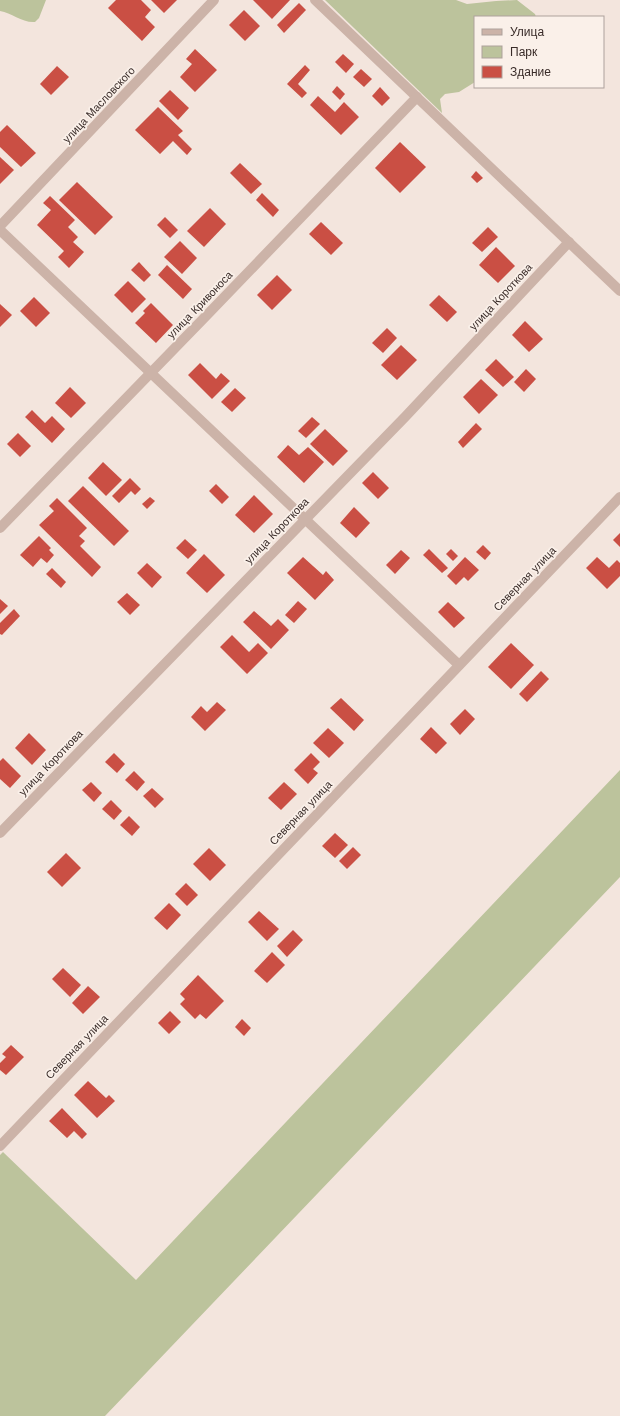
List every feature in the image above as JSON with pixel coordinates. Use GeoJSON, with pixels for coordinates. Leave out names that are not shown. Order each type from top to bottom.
{"type":"FeatureCollection","features":[{"type":"Feature","properties":{"kind":"street","name":"улица Масловского"},"geometry":{"type":"LineString","coordinates":[[0,226],[214,0]]}},
{"type":"Feature","properties":{"kind":"street"},"geometry":{"type":"LineString","coordinates":[[315,0],[620,290]]}},
{"type":"Feature","properties":{"kind":"street","name":"улица Кривоноса"},"geometry":{"type":"LineString","coordinates":[[0,528],[417,97]]}},
{"type":"Feature","properties":{"kind":"street"},"geometry":{"type":"LineString","coordinates":[[0,230],[150,374],[459,665]]}},
{"type":"Feature","properties":{"kind":"street","name":"улица Короткова"},"geometry":{"type":"LineString","coordinates":[[0,833],[405,417],[569,242]]}},
{"type":"Feature","properties":{"kind":"street","name":"Северная улица"},"geometry":{"type":"LineString","coordinates":[[0,1146],[620,497]]}},
{"type":"Feature","properties":{"kind":"green space"},"geometry":{"type":"Polygon","coordinates":[[[0,0],[46,0],[39,18],[35,22],[30,22],[0,11],[0,0]]]}},
{"type":"Feature","properties":{"kind":"green space"},"geometry":{"type":"Polygon","coordinates":[[[325,0],[456,0],[467,4],[517,0],[535,14],[536,16],[474,16],[474,83],[459,92],[445,94],[440,99],[442,113],[325,0]]]}},
{"type":"Feature","properties":{"kind":"green space"},"geometry":{"type":"Polygon","coordinates":[[[620,770],[620,877],[105,1416],[0,1416],[0,1155],[3,1152],[136,1280],[620,770]]]}},
{"type":"Feature","properties":{"kind":"building"},"geometry":{"type":"Polygon","coordinates":[[[116,0],[141,0],[151,10],[145,17],[155,27],[142,41],[108,8],[116,0]]]}},
{"type":"Feature","properties":{"kind":"building"},"geometry":{"type":"Polygon","coordinates":[[[151,0],[177,0],[164,13],[151,0]]]}},
{"type":"Feature","properties":{"kind":"building"},"geometry":{"type":"Polygon","coordinates":[[[253,0],[290,0],[272,19],[253,0]]]}},
{"type":"Feature","properties":{"kind":"building"},"geometry":{"type":"Polygon","coordinates":[[[299,3],[306,10],[284,33],[277,25],[299,3]]]}},
{"type":"Feature","properties":{"kind":"building"},"geometry":{"type":"Polygon","coordinates":[[[244,10],[260,26],[245,41],[229,25],[244,10]]]}},
{"type":"Feature","properties":{"kind":"building"},"geometry":{"type":"Polygon","coordinates":[[[195,49],[217,70],[195,92],[180,77],[192,64],[186,59],[195,49]]]}},
{"type":"Feature","properties":{"kind":"building"},"geometry":{"type":"Polygon","coordinates":[[[343,54],[354,64],[346,73],[335,62],[343,54]]]}},
{"type":"Feature","properties":{"kind":"building"},"geometry":{"type":"Polygon","coordinates":[[[305,65],[310,70],[298,84],[307,93],[302,98],[287,84],[305,65]]]}},
{"type":"Feature","properties":{"kind":"building"},"geometry":{"type":"Polygon","coordinates":[[[57,66],[69,77],[51,95],[40,84],[57,66]]]}},
{"type":"Feature","properties":{"kind":"building"},"geometry":{"type":"Polygon","coordinates":[[[361,69],[372,79],[364,87],[353,77],[361,69]]]}},
{"type":"Feature","properties":{"kind":"building"},"geometry":{"type":"Polygon","coordinates":[[[337,86],[345,94],[340,100],[332,92],[337,86]]]}},
{"type":"Feature","properties":{"kind":"building"},"geometry":{"type":"Polygon","coordinates":[[[380,87],[390,98],[382,106],[372,96],[380,87]]]}},
{"type":"Feature","properties":{"kind":"building"},"geometry":{"type":"Polygon","coordinates":[[[170,90],[189,108],[178,120],[159,101],[170,90]]]}},
{"type":"Feature","properties":{"kind":"building"},"geometry":{"type":"Polygon","coordinates":[[[318,96],[335,112],[344,102],[359,117],[341,135],[310,105],[318,96]]]}},
{"type":"Feature","properties":{"kind":"building"},"geometry":{"type":"Polygon","coordinates":[[[158,107],[183,131],[178,135],[192,149],[187,155],[173,141],[160,154],[135,130],[158,107]]]}},
{"type":"Feature","properties":{"kind":"building"},"geometry":{"type":"Polygon","coordinates":[[[7,125],[36,153],[21,167],[0,147],[0,132],[7,125]]]}},
{"type":"Feature","properties":{"kind":"building"},"geometry":{"type":"Polygon","coordinates":[[[400,142],[426,167],[400,193],[375,168],[400,142]]]}},
{"type":"Feature","properties":{"kind":"building"},"geometry":{"type":"Polygon","coordinates":[[[0,157],[14,170],[0,184],[0,157]]]}},
{"type":"Feature","properties":{"kind":"building"},"geometry":{"type":"Polygon","coordinates":[[[240,163],[262,184],[251,194],[230,173],[240,163]]]}},
{"type":"Feature","properties":{"kind":"building"},"geometry":{"type":"Polygon","coordinates":[[[476,171],[483,178],[477,183],[471,177],[476,171]]]}},
{"type":"Feature","properties":{"kind":"building"},"geometry":{"type":"Polygon","coordinates":[[[77,182],[113,217],[95,235],[59,200],[77,182]]]}},
{"type":"Feature","properties":{"kind":"building"},"geometry":{"type":"Polygon","coordinates":[[[262,193],[279,210],[273,217],[256,200],[262,193]]]}},
{"type":"Feature","properties":{"kind":"building"},"geometry":{"type":"Polygon","coordinates":[[[50,196],[75,220],[68,227],[78,237],[73,242],[84,252],[69,268],[58,257],[64,251],[37,225],[51,210],[43,203],[50,196]]]}},
{"type":"Feature","properties":{"kind":"building"},"geometry":{"type":"Polygon","coordinates":[[[210,208],[226,224],[204,247],[187,231],[210,208]]]}},
{"type":"Feature","properties":{"kind":"building"},"geometry":{"type":"Polygon","coordinates":[[[165,217],[178,230],[170,238],[157,225],[165,217]]]}},
{"type":"Feature","properties":{"kind":"building"},"geometry":{"type":"Polygon","coordinates":[[[321,222],[343,243],[331,255],[309,234],[321,222]]]}},
{"type":"Feature","properties":{"kind":"building"},"geometry":{"type":"Polygon","coordinates":[[[488,227],[498,237],[482,252],[472,243],[488,227]]]}},
{"type":"Feature","properties":{"kind":"building"},"geometry":{"type":"Polygon","coordinates":[[[180,241],[197,258],[182,274],[164,257],[180,241]]]}},
{"type":"Feature","properties":{"kind":"building"},"geometry":{"type":"Polygon","coordinates":[[[496,247],[515,266],[498,283],[479,265],[496,247]]]}},
{"type":"Feature","properties":{"kind":"building"},"geometry":{"type":"Polygon","coordinates":[[[139,262],[151,275],[144,282],[131,270],[139,262]]]}},
{"type":"Feature","properties":{"kind":"building"},"geometry":{"type":"Polygon","coordinates":[[[167,265],[192,289],[183,299],[158,275],[167,265]]]}},
{"type":"Feature","properties":{"kind":"building"},"geometry":{"type":"Polygon","coordinates":[[[277,275],[292,290],[272,310],[257,295],[277,275]]]}},
{"type":"Feature","properties":{"kind":"building"},"geometry":{"type":"Polygon","coordinates":[[[128,281],[146,299],[132,313],[114,295],[128,281]]]}},
{"type":"Feature","properties":{"kind":"building"},"geometry":{"type":"Polygon","coordinates":[[[439,295],[457,312],[447,322],[429,305],[439,295]]]}},
{"type":"Feature","properties":{"kind":"building"},"geometry":{"type":"Polygon","coordinates":[[[34,297],[50,313],[36,327],[20,311],[34,297]]]}},
{"type":"Feature","properties":{"kind":"building"},"geometry":{"type":"Polygon","coordinates":[[[151,303],[173,325],[156,343],[135,323],[145,313],[143,311],[151,303]]]}},
{"type":"Feature","properties":{"kind":"building"},"geometry":{"type":"Polygon","coordinates":[[[0,304],[12,315],[0,327],[0,304]]]}},
{"type":"Feature","properties":{"kind":"building"},"geometry":{"type":"Polygon","coordinates":[[[525,321],[543,339],[529,352],[512,335],[525,321]]]}},
{"type":"Feature","properties":{"kind":"building"},"geometry":{"type":"Polygon","coordinates":[[[387,328],[397,338],[383,353],[372,343],[387,328]]]}},
{"type":"Feature","properties":{"kind":"building"},"geometry":{"type":"Polygon","coordinates":[[[401,345],[417,360],[397,380],[381,365],[401,345]]]}},
{"type":"Feature","properties":{"kind":"building"},"geometry":{"type":"Polygon","coordinates":[[[496,359],[514,377],[503,387],[485,370],[496,359]]]}},
{"type":"Feature","properties":{"kind":"building"},"geometry":{"type":"Polygon","coordinates":[[[200,363],[216,379],[221,373],[230,381],[212,399],[188,375],[200,363]]]}},
{"type":"Feature","properties":{"kind":"building"},"geometry":{"type":"Polygon","coordinates":[[[526,369],[536,379],[524,392],[514,382],[526,369]]]}},
{"type":"Feature","properties":{"kind":"building"},"geometry":{"type":"Polygon","coordinates":[[[481,379],[498,395],[479,414],[463,397],[481,379]]]}},
{"type":"Feature","properties":{"kind":"building"},"geometry":{"type":"Polygon","coordinates":[[[70,387],[86,403],[71,418],[55,403],[70,387]]]}},
{"type":"Feature","properties":{"kind":"building"},"geometry":{"type":"Polygon","coordinates":[[[235,388],[246,398],[232,412],[221,402],[235,388]]]}},
{"type":"Feature","properties":{"kind":"building"},"geometry":{"type":"Polygon","coordinates":[[[32,410],[45,423],[52,416],[65,429],[52,443],[25,417],[32,410]]]}},
{"type":"Feature","properties":{"kind":"building"},"geometry":{"type":"Polygon","coordinates":[[[312,417],[320,424],[306,438],[298,431],[312,417]]]}},
{"type":"Feature","properties":{"kind":"building"},"geometry":{"type":"Polygon","coordinates":[[[476,423],[482,429],[463,448],[458,442],[476,423]]]}},
{"type":"Feature","properties":{"kind":"building"},"geometry":{"type":"Polygon","coordinates":[[[325,429],[348,451],[333,466],[310,444],[325,429]]]}},
{"type":"Feature","properties":{"kind":"building"},"geometry":{"type":"Polygon","coordinates":[[[18,433],[31,446],[20,457],[7,444],[18,433]]]}},
{"type":"Feature","properties":{"kind":"building"},"geometry":{"type":"Polygon","coordinates":[[[288,445],[299,455],[308,447],[324,462],[304,483],[277,457],[288,445]]]}},
{"type":"Feature","properties":{"kind":"building"},"geometry":{"type":"Polygon","coordinates":[[[103,462],[122,480],[106,496],[88,478],[103,462]]]}},
{"type":"Feature","properties":{"kind":"building"},"geometry":{"type":"Polygon","coordinates":[[[373,472],[389,488],[378,499],[362,483],[373,472]]]}},
{"type":"Feature","properties":{"kind":"building"},"geometry":{"type":"Polygon","coordinates":[[[130,478],[141,489],[135,495],[131,491],[119,503],[112,496],[130,478]]]}},
{"type":"Feature","properties":{"kind":"building"},"geometry":{"type":"Polygon","coordinates":[[[216,484],[229,497],[222,504],[209,491],[216,484]]]}},
{"type":"Feature","properties":{"kind":"building"},"geometry":{"type":"Polygon","coordinates":[[[83,486],[129,531],[114,546],[68,501],[83,486]]]}},
{"type":"Feature","properties":{"kind":"building"},"geometry":{"type":"Polygon","coordinates":[[[254,495],[273,514],[254,533],[235,515],[254,495]]]}},
{"type":"Feature","properties":{"kind":"building"},"geometry":{"type":"Polygon","coordinates":[[[150,497],[155,501],[147,509],[142,504],[150,497]]]}},
{"type":"Feature","properties":{"kind":"building"},"geometry":{"type":"Polygon","coordinates":[[[57,498],[87,528],[79,536],[85,541],[80,546],[101,567],[92,577],[39,525],[54,511],[49,506],[57,498]]]}},
{"type":"Feature","properties":{"kind":"building"},"geometry":{"type":"Polygon","coordinates":[[[354,507],[370,523],[356,538],[340,523],[354,507]]]}},
{"type":"Feature","properties":{"kind":"building"},"geometry":{"type":"Polygon","coordinates":[[[620,533],[620,547],[613,540],[620,533]]]}},
{"type":"Feature","properties":{"kind":"building"},"geometry":{"type":"Polygon","coordinates":[[[39,536],[51,548],[49,550],[54,555],[47,563],[41,558],[33,567],[20,555],[39,536]]]}},
{"type":"Feature","properties":{"kind":"building"},"geometry":{"type":"Polygon","coordinates":[[[185,539],[197,550],[188,559],[176,548],[185,539]]]}},
{"type":"Feature","properties":{"kind":"building"},"geometry":{"type":"Polygon","coordinates":[[[483,545],[491,553],[485,560],[476,552],[483,545]]]}},
{"type":"Feature","properties":{"kind":"building"},"geometry":{"type":"Polygon","coordinates":[[[429,549],[448,568],[442,573],[423,555],[429,549]]]}},
{"type":"Feature","properties":{"kind":"building"},"geometry":{"type":"Polygon","coordinates":[[[451,549],[458,556],[453,561],[446,554],[451,549]]]}},
{"type":"Feature","properties":{"kind":"building"},"geometry":{"type":"Polygon","coordinates":[[[401,550],[410,558],[395,574],[386,565],[401,550]]]}},
{"type":"Feature","properties":{"kind":"building"},"geometry":{"type":"Polygon","coordinates":[[[204,554],[225,575],[207,593],[186,573],[204,554]]]}},
{"type":"Feature","properties":{"kind":"building"},"geometry":{"type":"Polygon","coordinates":[[[303,557],[323,575],[326,571],[334,580],[315,600],[287,573],[303,557]]]}},
{"type":"Feature","properties":{"kind":"building"},"geometry":{"type":"Polygon","coordinates":[[[465,557],[479,570],[468,581],[464,577],[456,585],[447,576],[465,557]]]}},
{"type":"Feature","properties":{"kind":"building"},"geometry":{"type":"Polygon","coordinates":[[[597,557],[609,568],[617,560],[620,563],[620,576],[607,589],[586,568],[597,557]]]}},
{"type":"Feature","properties":{"kind":"building"},"geometry":{"type":"Polygon","coordinates":[[[147,563],[162,577],[152,588],[137,573],[147,563]]]}},
{"type":"Feature","properties":{"kind":"building"},"geometry":{"type":"Polygon","coordinates":[[[52,568],[66,582],[61,588],[46,574],[52,568]]]}},
{"type":"Feature","properties":{"kind":"building"},"geometry":{"type":"Polygon","coordinates":[[[127,593],[140,605],[130,615],[117,602],[127,593]]]}},
{"type":"Feature","properties":{"kind":"building"},"geometry":{"type":"Polygon","coordinates":[[[0,599],[8,606],[0,614],[0,599]]]}},
{"type":"Feature","properties":{"kind":"building"},"geometry":{"type":"Polygon","coordinates":[[[298,601],[307,609],[294,623],[285,615],[298,601]]]}},
{"type":"Feature","properties":{"kind":"building"},"geometry":{"type":"Polygon","coordinates":[[[448,602],[465,618],[454,628],[438,612],[448,602]]]}},
{"type":"Feature","properties":{"kind":"building"},"geometry":{"type":"Polygon","coordinates":[[[14,609],[20,616],[2,635],[0,634],[0,623],[14,609]]]}},
{"type":"Feature","properties":{"kind":"building"},"geometry":{"type":"Polygon","coordinates":[[[254,611],[271,626],[278,619],[289,630],[271,649],[243,622],[254,611]]]}},
{"type":"Feature","properties":{"kind":"building"},"geometry":{"type":"Polygon","coordinates":[[[232,635],[249,652],[258,643],[268,653],[247,674],[220,647],[232,635]]]}},
{"type":"Feature","properties":{"kind":"building"},"geometry":{"type":"Polygon","coordinates":[[[511,643],[534,665],[511,689],[488,667],[511,643]]]}},
{"type":"Feature","properties":{"kind":"building"},"geometry":{"type":"Polygon","coordinates":[[[541,671],[549,679],[527,702],[519,694],[541,671]]]}},
{"type":"Feature","properties":{"kind":"building"},"geometry":{"type":"Polygon","coordinates":[[[341,698],[364,720],[354,731],[330,708],[341,698]]]}},
{"type":"Feature","properties":{"kind":"building"},"geometry":{"type":"Polygon","coordinates":[[[217,702],[226,710],[205,731],[191,717],[201,706],[207,712],[217,702]]]}},
{"type":"Feature","properties":{"kind":"building"},"geometry":{"type":"Polygon","coordinates":[[[465,709],[475,719],[460,735],[450,724],[465,709]]]}},
{"type":"Feature","properties":{"kind":"building"},"geometry":{"type":"Polygon","coordinates":[[[431,727],[447,743],[436,754],[420,739],[431,727]]]}},
{"type":"Feature","properties":{"kind":"building"},"geometry":{"type":"Polygon","coordinates":[[[328,728],[344,743],[329,758],[313,743],[328,728]]]}},
{"type":"Feature","properties":{"kind":"building"},"geometry":{"type":"Polygon","coordinates":[[[29,733],[46,750],[32,765],[15,748],[29,733]]]}},
{"type":"Feature","properties":{"kind":"building"},"geometry":{"type":"Polygon","coordinates":[[[114,753],[125,764],[117,773],[105,762],[114,753]]]}},
{"type":"Feature","properties":{"kind":"building"},"geometry":{"type":"Polygon","coordinates":[[[311,753],[320,762],[313,769],[318,773],[308,784],[294,770],[311,753]]]}},
{"type":"Feature","properties":{"kind":"building"},"geometry":{"type":"Polygon","coordinates":[[[3,758],[21,776],[10,788],[0,779],[0,761],[3,758]]]}},
{"type":"Feature","properties":{"kind":"building"},"geometry":{"type":"Polygon","coordinates":[[[134,771],[145,782],[137,791],[125,780],[134,771]]]}},
{"type":"Feature","properties":{"kind":"building"},"geometry":{"type":"Polygon","coordinates":[[[91,782],[102,793],[94,802],[82,790],[91,782]]]}},
{"type":"Feature","properties":{"kind":"building"},"geometry":{"type":"Polygon","coordinates":[[[284,782],[297,794],[281,810],[268,798],[284,782]]]}},
{"type":"Feature","properties":{"kind":"building"},"geometry":{"type":"Polygon","coordinates":[[[152,788],[164,799],[155,808],[143,796],[152,788]]]}},
{"type":"Feature","properties":{"kind":"building"},"geometry":{"type":"Polygon","coordinates":[[[111,800],[122,811],[114,820],[102,809],[111,800]]]}},
{"type":"Feature","properties":{"kind":"building"},"geometry":{"type":"Polygon","coordinates":[[[129,816],[140,827],[132,836],[120,825],[129,816]]]}},
{"type":"Feature","properties":{"kind":"building"},"geometry":{"type":"Polygon","coordinates":[[[335,833],[348,845],[335,858],[322,846],[335,833]]]}},
{"type":"Feature","properties":{"kind":"building"},"geometry":{"type":"Polygon","coordinates":[[[353,847],[361,855],[347,869],[339,861],[353,847]]]}},
{"type":"Feature","properties":{"kind":"building"},"geometry":{"type":"Polygon","coordinates":[[[209,848],[226,865],[210,881],[193,864],[209,848]]]}},
{"type":"Feature","properties":{"kind":"building"},"geometry":{"type":"Polygon","coordinates":[[[66,853],[81,868],[62,887],[47,872],[66,853]]]}},
{"type":"Feature","properties":{"kind":"building"},"geometry":{"type":"Polygon","coordinates":[[[186,883],[198,895],[187,906],[175,894],[186,883]]]}},
{"type":"Feature","properties":{"kind":"building"},"geometry":{"type":"Polygon","coordinates":[[[169,903],[181,915],[167,930],[154,918],[169,903]]]}},
{"type":"Feature","properties":{"kind":"building"},"geometry":{"type":"Polygon","coordinates":[[[259,911],[279,929],[267,941],[248,922],[259,911]]]}},
{"type":"Feature","properties":{"kind":"building"},"geometry":{"type":"Polygon","coordinates":[[[293,930],[303,940],[287,957],[277,946],[293,930]]]}},
{"type":"Feature","properties":{"kind":"building"},"geometry":{"type":"Polygon","coordinates":[[[272,952],[285,965],[267,983],[254,971],[272,952]]]}},
{"type":"Feature","properties":{"kind":"building"},"geometry":{"type":"Polygon","coordinates":[[[63,968],[81,985],[70,997],[52,979],[63,968]]]}},
{"type":"Feature","properties":{"kind":"building"},"geometry":{"type":"Polygon","coordinates":[[[198,975],[224,1001],[206,1019],[200,1014],[195,1019],[180,1004],[185,999],[180,994],[198,975]]]}},
{"type":"Feature","properties":{"kind":"building"},"geometry":{"type":"Polygon","coordinates":[[[88,986],[100,997],[83,1014],[72,1003],[88,986]]]}},
{"type":"Feature","properties":{"kind":"building"},"geometry":{"type":"Polygon","coordinates":[[[170,1011],[181,1022],[169,1034],[158,1023],[170,1011]]]}},
{"type":"Feature","properties":{"kind":"building"},"geometry":{"type":"Polygon","coordinates":[[[242,1019],[251,1028],[244,1036],[235,1027],[242,1019]]]}},
{"type":"Feature","properties":{"kind":"building"},"geometry":{"type":"Polygon","coordinates":[[[11,1045],[24,1057],[6,1075],[0,1070],[0,1063],[6,1057],[2,1054],[11,1045]]]}},
{"type":"Feature","properties":{"kind":"building"},"geometry":{"type":"Polygon","coordinates":[[[88,1081],[106,1098],[109,1095],[115,1101],[97,1118],[74,1095],[88,1081]]]}},
{"type":"Feature","properties":{"kind":"building"},"geometry":{"type":"Polygon","coordinates":[[[62,1108],[87,1134],[82,1139],[74,1131],[67,1138],[49,1121],[62,1108]]]}}]}
